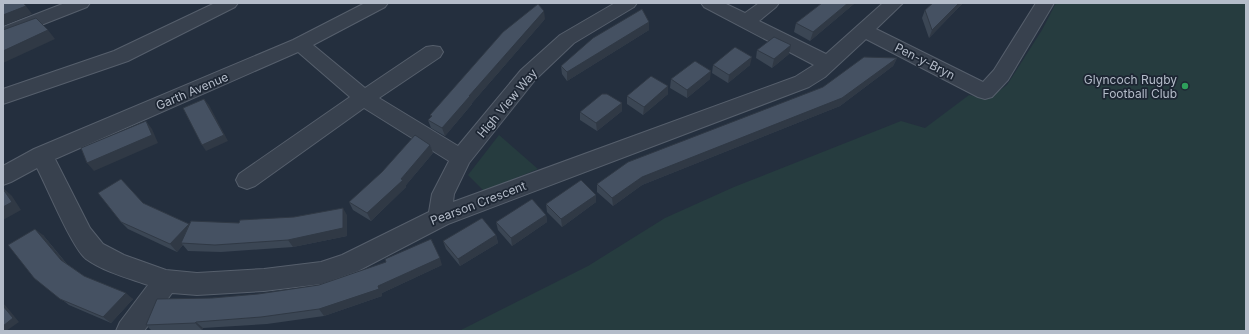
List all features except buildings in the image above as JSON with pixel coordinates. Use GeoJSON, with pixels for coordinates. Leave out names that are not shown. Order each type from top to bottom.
{"type":"FeatureCollection","features":[{"type":"Feature","properties":{"kind":"street"},"geometry":{"type":"LineString","coordinates":[[3,34],[81,3]]}},
{"type":"Feature","properties":{"kind":"street"},"geometry":{"type":"LineString","coordinates":[[3,97],[121,56],[230,3]]}},
{"type":"Feature","properties":{"kind":"street","name":"Garth Avenue"},"geometry":{"type":"LineString","coordinates":[[3,176],[42,156],[300,44],[379,3]]}},
{"type":"Feature","properties":{"kind":"street","name":"High View Way"},"geometry":{"type":"LineString","coordinates":[[440,216],[443,194],[461,158],[528,75],[568,39],[628,3]]}},
{"type":"Feature","properties":{"kind":"street"},"geometry":{"type":"LineString","coordinates":[[710,3],[827,63]]}},
{"type":"Feature","properties":{"kind":"street"},"geometry":{"type":"LineString","coordinates":[[747,21],[770,3]]}},
{"type":"Feature","properties":{"kind":"street","name":"Pearson Crescent"},"geometry":{"type":"LineString","coordinates":[[42,156],[82,235],[94,251],[115,262],[166,281],[197,284],[264,280],[321,272],[350,264],[440,216],[802,82],[818,72],[865,31],[894,3]]}},
{"type":"Feature","properties":{"kind":"street","name":"Pen-y-Bryn"},"geometry":{"type":"LineString","coordinates":[[865,31],[985,92],[1001,75],[1045,3]]}},
{"type":"Feature","properties":{"kind":"street"},"geometry":{"type":"LineString","coordinates":[[300,44],[364,98],[461,158]]}},
{"type":"Feature","properties":{"kind":"street"},"geometry":{"type":"LineString","coordinates":[[246,180],[433,52]]}},
{"type":"Feature","properties":{"kind":"street"},"geometry":{"type":"LineString","coordinates":[[129,331],[166,281]]}},
{"type":"Feature","properties":{"kind":"green space"},"geometry":{"type":"Polygon","coordinates":[[[1056,3],[1246,3],[1246,331],[459,331],[588,266],[665,218],[734,187],[901,121],[925,128],[969,95],[988,99],[1007,85],[1042,30],[1056,3]]]}},
{"type":"Feature","properties":{"kind":"green space"},"geometry":{"type":"Polygon","coordinates":[[[499,135],[538,169],[484,191],[468,175],[499,135]]]}},
{"type":"Feature","properties":{"kind":"place","name":"Glyncoch Rugby Football Club"},"geometry":{"type":"Point","coordinates":[1185,86]}}]}
